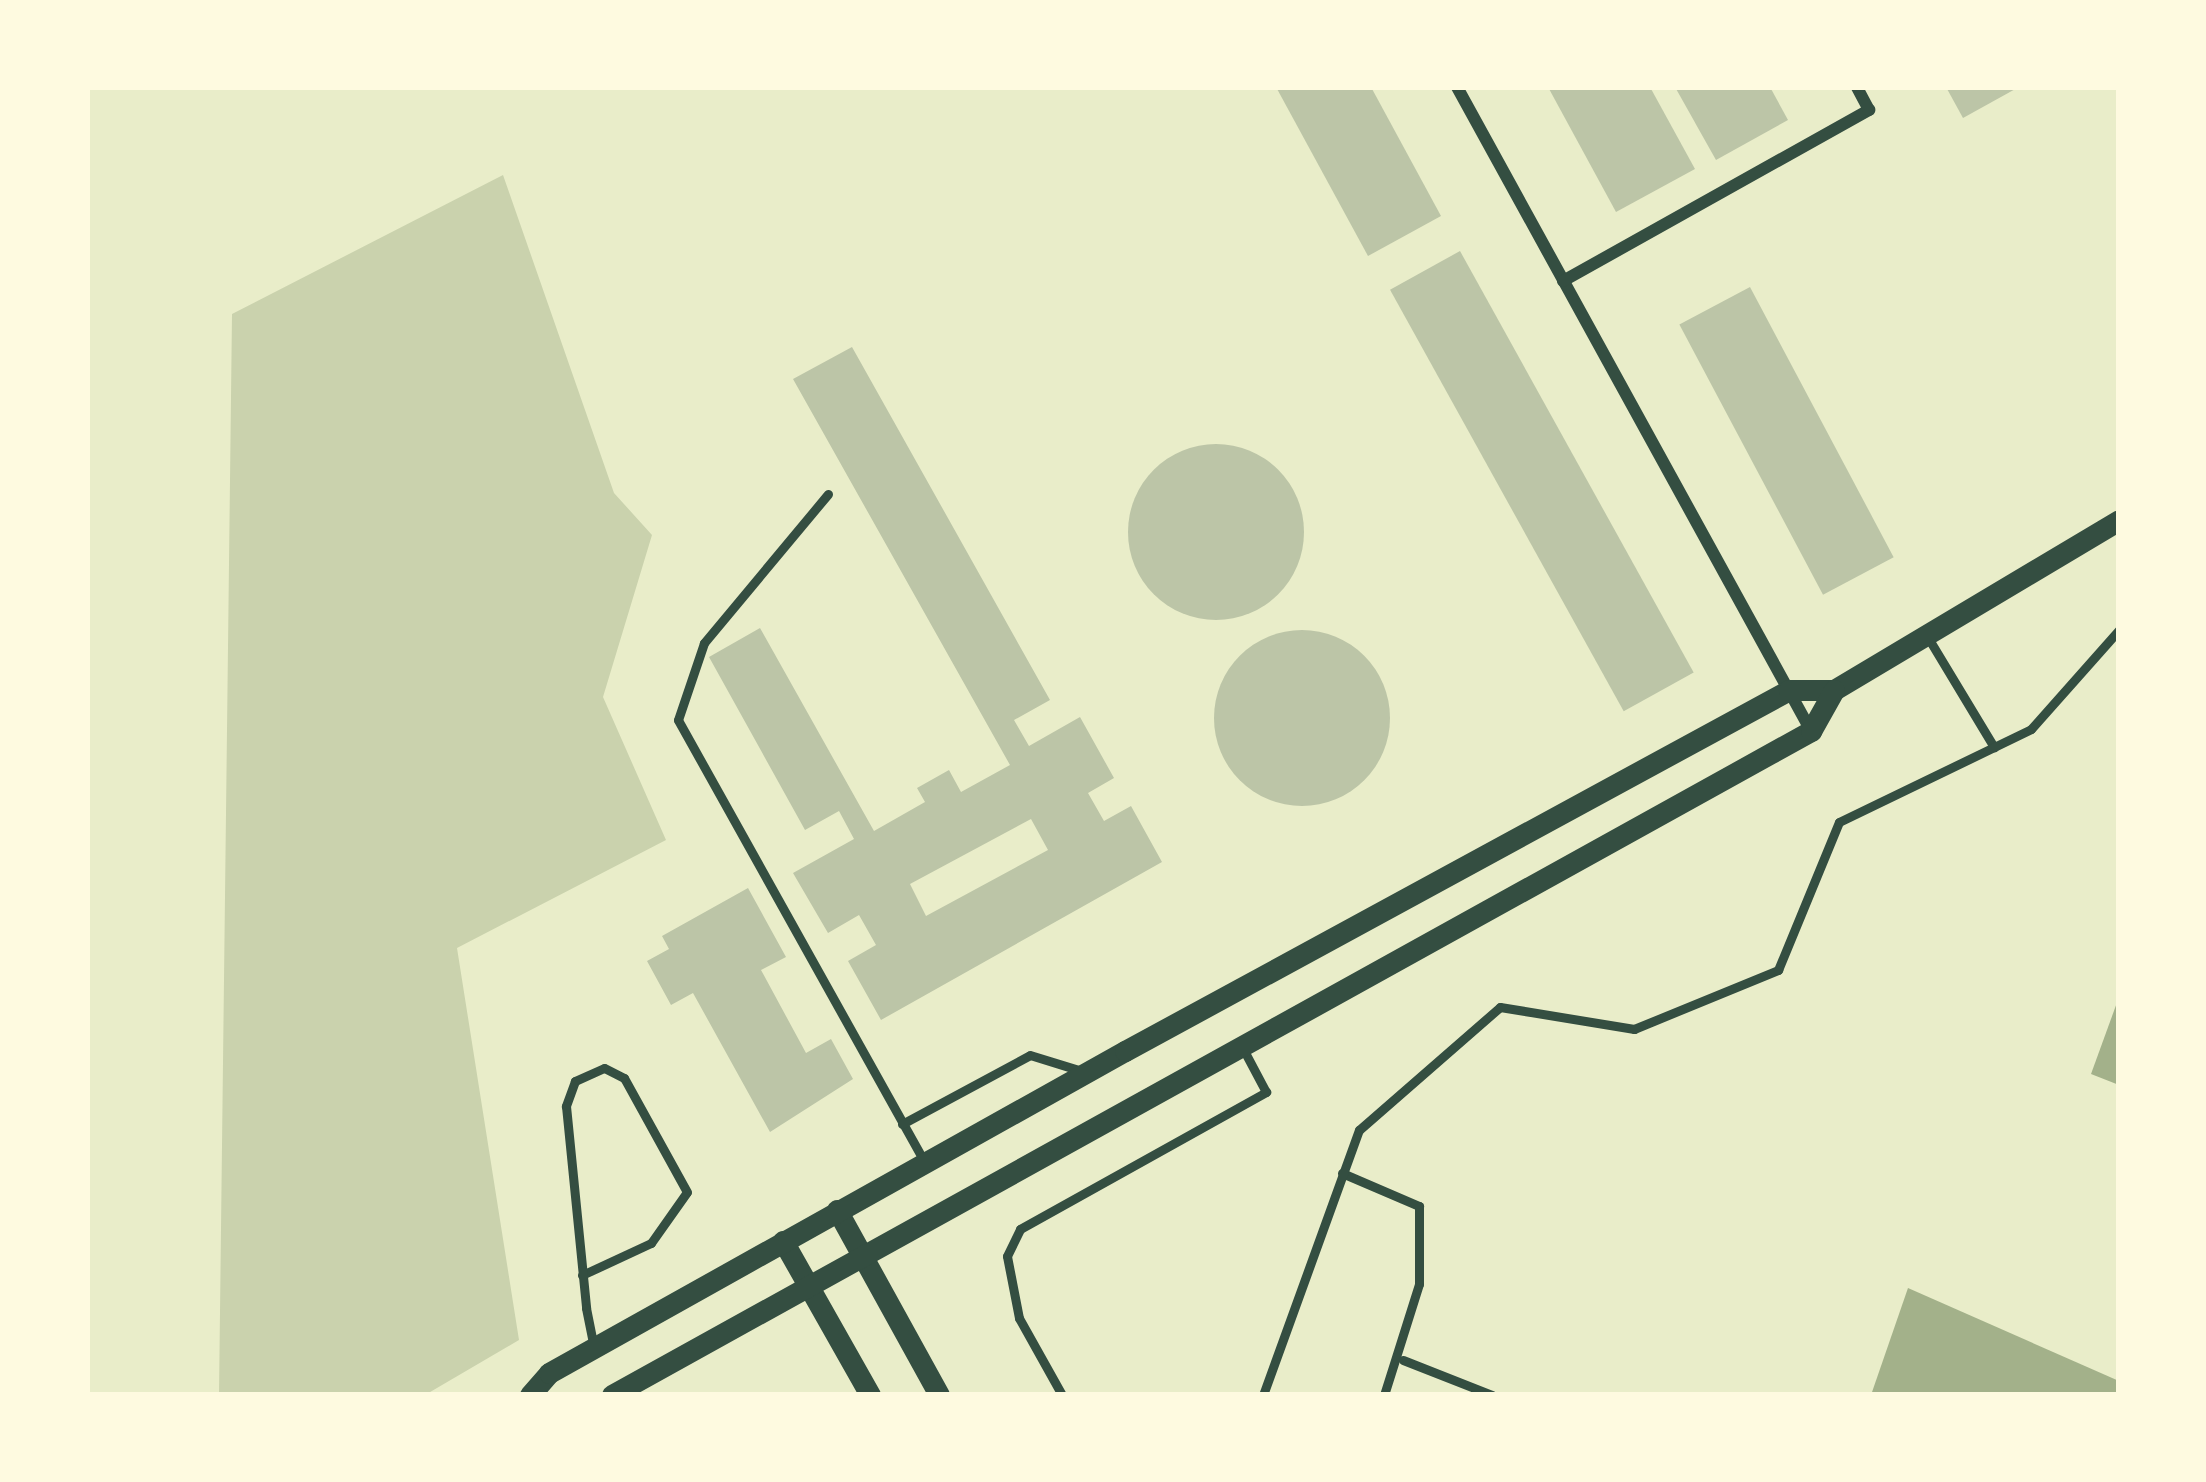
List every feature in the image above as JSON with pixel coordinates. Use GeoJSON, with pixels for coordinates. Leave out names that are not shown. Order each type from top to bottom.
{"type":"FeatureCollection","features":[{"type":"Feature","properties":{"kind":"street"},"geometry":{"type":"LineString","coordinates":[[1457,87],[1811,731]]}},
{"type":"Feature","properties":{"kind":"street"},"geometry":{"type":"LineString","coordinates":[[1563,281],[1869,110],[1857,87]]}},
{"type":"Feature","properties":{"kind":"street"},"geometry":{"type":"LineString","coordinates":[[530,1395],[594,1348],[924,1162],[1789,690],[1834,690],[2119,520]]}},
{"type":"Feature","properties":{"kind":"street"},"geometry":{"type":"LineString","coordinates":[[612,1395],[1811,731],[1834,690]]}},
{"type":"Feature","properties":{"kind":"street"},"geometry":{"type":"LineString","coordinates":[[837,1210],[939,1395]]}},
{"type":"Feature","properties":{"kind":"street"},"geometry":{"type":"LineString","coordinates":[[783,1241],[870,1395]]}},
{"type":"Feature","properties":{"kind":"lane"},"geometry":{"type":"LineString","coordinates":[[827,494],[704,643],[678,720],[924,1162]]}},
{"type":"Feature","properties":{"kind":"lane"},"geometry":{"type":"LineString","coordinates":[[1263,1395],[1358,1130],[1500,1007],[1634,1029],[1778,970],[1839,822],[2031,729],[2119,630]]}},
{"type":"Feature","properties":{"kind":"lane"},"geometry":{"type":"LineString","coordinates":[[1927,636],[1994,747]]}},
{"type":"Feature","properties":{"kind":"lane"},"geometry":{"type":"LineString","coordinates":[[1062,1395],[1019,1318],[1006,1256],[1020,1229],[1266,1092],[1240,1044]]}},
{"type":"Feature","properties":{"kind":"lane"},"geometry":{"type":"LineString","coordinates":[[902,1124],[1030,1054],[1087,1073]]}},
{"type":"Feature","properties":{"kind":"lane"},"geometry":{"type":"LineString","coordinates":[[583,1275],[650,1243],[687,1192],[624,1078],[604,1068],[575,1082],[566,1106],[583,1275],[594,1348]]}},
{"type":"Feature","properties":{"kind":"lane"},"geometry":{"type":"LineString","coordinates":[[1342,1173],[1419,1206],[1403,1360],[1384,1395]]}},
{"type":"Feature","properties":{"kind":"lane"},"geometry":{"type":"LineString","coordinates":[[1403,1360],[1492,1395]]}},
{"type":"Feature","properties":{"kind":"shaded area"},"geometry":{"type":"Polygon","coordinates":[[[503,175],[614,493],[652,535],[603,697],[666,840],[457,948],[519,1340],[425,1395],[219,1395],[232,314],[503,175]]]}},
{"type":"Feature","properties":{"kind":"shaded area"},"geometry":{"type":"Polygon","coordinates":[[[2119,997],[2119,1085],[2091,1074],[2119,997]]]}},
{"type":"Feature","properties":{"kind":"shaded area"},"geometry":{"type":"Polygon","coordinates":[[[1908,1288],[2119,1381],[2119,1395],[1871,1395],[1908,1288]]]}},
{"type":"Feature","properties":{"kind":"building"},"geometry":{"type":"Polygon","coordinates":[[[1276,87],[1371,87],[1441,216],[1368,256],[1276,87]]]}},
{"type":"Feature","properties":{"kind":"building"},"geometry":{"type":"Polygon","coordinates":[[[1548,87],[1650,87],[1695,169],[1616,212],[1548,87]]]}},
{"type":"Feature","properties":{"kind":"building"},"geometry":{"type":"Polygon","coordinates":[[[1675,87],[1770,87],[1788,120],[1716,160],[1675,87]]]}},
{"type":"Feature","properties":{"kind":"building"},"geometry":{"type":"Polygon","coordinates":[[[1946,87],[2019,87],[1963,118],[1946,87]]]}},
{"type":"Feature","properties":{"kind":"building"},"geometry":{"type":"Polygon","coordinates":[[[1460,251],[1694,673],[1624,711],[1390,290],[1460,251]]]}},
{"type":"Feature","properties":{"kind":"building"},"geometry":{"type":"Polygon","coordinates":[[[1750,287],[1894,557],[1823,595],[1679,325],[1750,287]]]}},
{"type":"Feature","properties":{"kind":"building"},"geometry":{"type":"Polygon","coordinates":[[[852,347],[1050,700],[1014,720],[1029,746],[1080,717],[1114,778],[1088,793],[1104,821],[1131,806],[1162,862],[881,1020],[848,961],[876,945],[859,915],[828,933],[793,873],[854,839],[839,811],[805,830],[709,657],[760,628],[874,831],[925,802],[917,788],[949,770],[961,792],[1010,765],[793,379],[852,347]],[[1031,819],[910,884],[926,916],[1048,850],[1031,819]]]}},
{"type":"Feature","properties":{"kind":"building"},"geometry":{"type":"Polygon","coordinates":[[[1216,444],[1250,451],[1278,470],[1297,498],[1304,532],[1297,566],[1278,594],[1250,613],[1216,620],[1182,613],[1154,594],[1135,566],[1128,532],[1135,498],[1154,470],[1182,451],[1216,444]]]}},
{"type":"Feature","properties":{"kind":"building"},"geometry":{"type":"Polygon","coordinates":[[[1302,630],[1336,637],[1364,656],[1383,684],[1390,718],[1383,752],[1364,780],[1336,799],[1302,806],[1268,799],[1240,780],[1221,752],[1214,718],[1221,684],[1240,656],[1268,637],[1302,630]]]}},
{"type":"Feature","properties":{"kind":"building"},"geometry":{"type":"Polygon","coordinates":[[[748,888],[786,957],[761,970],[806,1053],[831,1039],[853,1079],[770,1132],[693,993],[671,1005],[647,961],[669,949],[662,936],[748,888]]]}}]}
